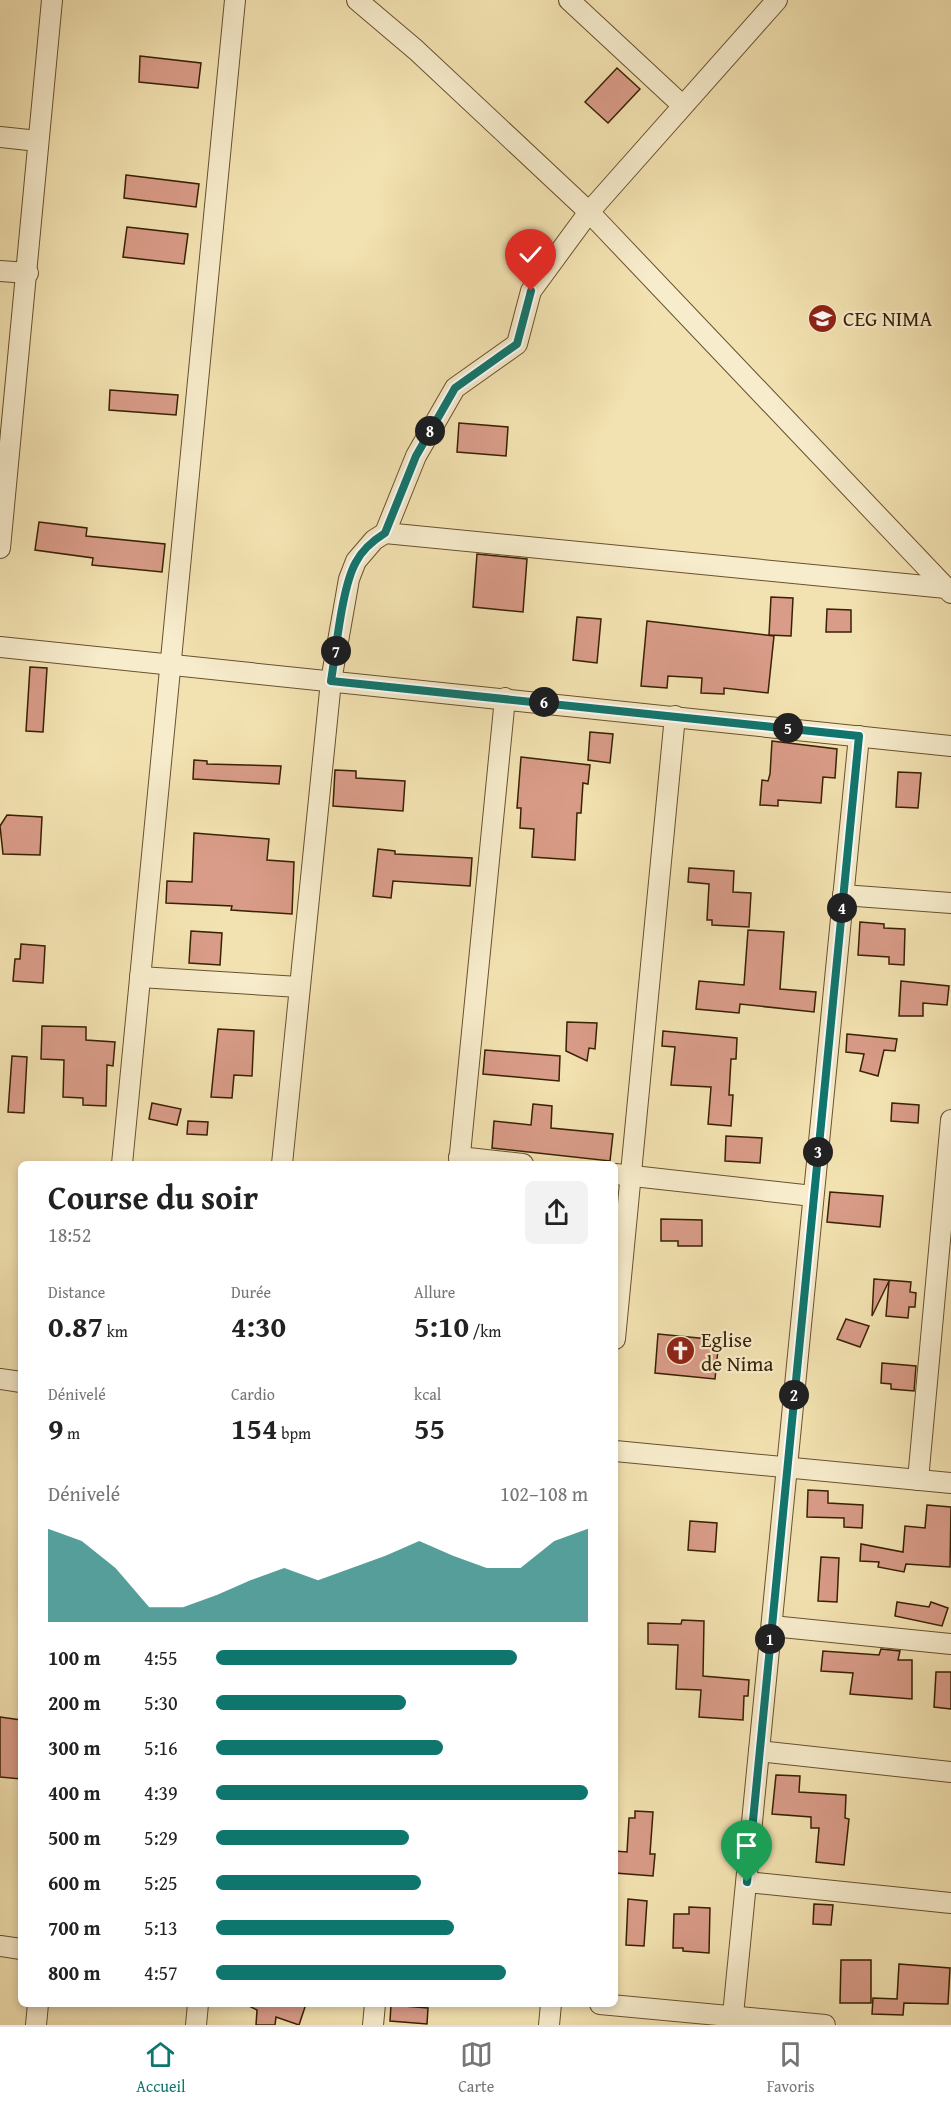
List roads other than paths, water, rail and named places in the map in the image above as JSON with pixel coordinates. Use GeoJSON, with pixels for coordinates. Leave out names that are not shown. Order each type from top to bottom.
{"type":"FeatureCollection","features":[{"type":"Feature","properties":{"kind":"street"},"geometry":{"type":"LineString","coordinates":[[0,548],[4,464],[28,273],[52,0]]}},
{"type":"Feature","properties":{"kind":"street"},"geometry":{"type":"LineString","coordinates":[[122,1161],[236,0]]}},
{"type":"Feature","properties":{"kind":"street"},"geometry":{"type":"LineString","coordinates":[[357,0],[416,50],[589,212],[949,590]]}},
{"type":"Feature","properties":{"kind":"street"},"geometry":{"type":"LineString","coordinates":[[569,0],[682,105]]}},
{"type":"Feature","properties":{"kind":"street"},"geometry":{"type":"LineString","coordinates":[[282,1161],[331,681],[349,579],[356,561],[375,540],[385,533],[416,456],[455,388],[517,344],[531,291],[589,212],[777,0]]}},
{"type":"Feature","properties":{"kind":"street"},"geometry":{"type":"LineString","coordinates":[[0,137],[38,141]]}},
{"type":"Feature","properties":{"kind":"street"},"geometry":{"type":"LineString","coordinates":[[0,271],[28,273]]}},
{"type":"Feature","properties":{"kind":"street"},"geometry":{"type":"LineString","coordinates":[[385,533],[949,590]]}},
{"type":"Feature","properties":{"kind":"street"},"geometry":{"type":"LineString","coordinates":[[0,647],[951,746]]}},
{"type":"Feature","properties":{"kind":"street"},"geometry":{"type":"LineString","coordinates":[[475,1161],[459,1160],[505,698]]}},
{"type":"Feature","properties":{"kind":"street"},"geometry":{"type":"LineString","coordinates":[[618,1278],[623,1175],[675,716]]}},
{"type":"Feature","properties":{"kind":"street"},"geometry":{"type":"LineString","coordinates":[[733,2020],[859,736]]}},
{"type":"Feature","properties":{"kind":"street"},"geometry":{"type":"LineString","coordinates":[[843,896],[951,903]]}},
{"type":"Feature","properties":{"kind":"street"},"geometry":{"type":"LineString","coordinates":[[140,977],[299,987]]}},
{"type":"Feature","properties":{"kind":"street"},"geometry":{"type":"LineString","coordinates":[[918,1480],[951,1120]]}},
{"type":"Feature","properties":{"kind":"street"},"geometry":{"type":"LineString","coordinates":[[623,1175],[813,1197]]}},
{"type":"Feature","properties":{"kind":"street"},"geometry":{"type":"LineString","coordinates":[[0,1379],[18,1382]]}},
{"type":"Feature","properties":{"kind":"street"},"geometry":{"type":"LineString","coordinates":[[618,1452],[951,1483]]}},
{"type":"Feature","properties":{"kind":"street"},"geometry":{"type":"LineString","coordinates":[[772,1626],[951,1644]]}},
{"type":"Feature","properties":{"kind":"street"},"geometry":{"type":"LineString","coordinates":[[759,1751],[951,1772]]}},
{"type":"Feature","properties":{"kind":"street"},"geometry":{"type":"LineString","coordinates":[[747,1882],[951,1903]]}},
{"type":"Feature","properties":{"kind":"street"},"geometry":{"type":"LineString","coordinates":[[0,1946],[18,1949]]}},
{"type":"Feature","properties":{"kind":"street"},"geometry":{"type":"LineString","coordinates":[[618,2006],[733,2020],[825,2025]]}},
{"type":"Feature","properties":{"kind":"street"},"geometry":{"type":"LineString","coordinates":[[36,2025],[38,2007]]}},
{"type":"Feature","properties":{"kind":"street"},"geometry":{"type":"LineString","coordinates":[[196,2025],[198,2007]]}},
{"type":"Feature","properties":{"kind":"street"},"geometry":{"type":"LineString","coordinates":[[373,2025],[375,2007]]}},
{"type":"Feature","properties":{"kind":"street"},"geometry":{"type":"LineString","coordinates":[[549,2025],[551,2007]]}},
{"type":"Feature","properties":{"kind":"place","name":"CEG NIMA"},"geometry":{"type":"Point","coordinates":[822,318]}},
{"type":"Feature","properties":{"kind":"place","name":"Eglise de Nima"},"geometry":{"type":"Point","coordinates":[680,1351]}}]}
